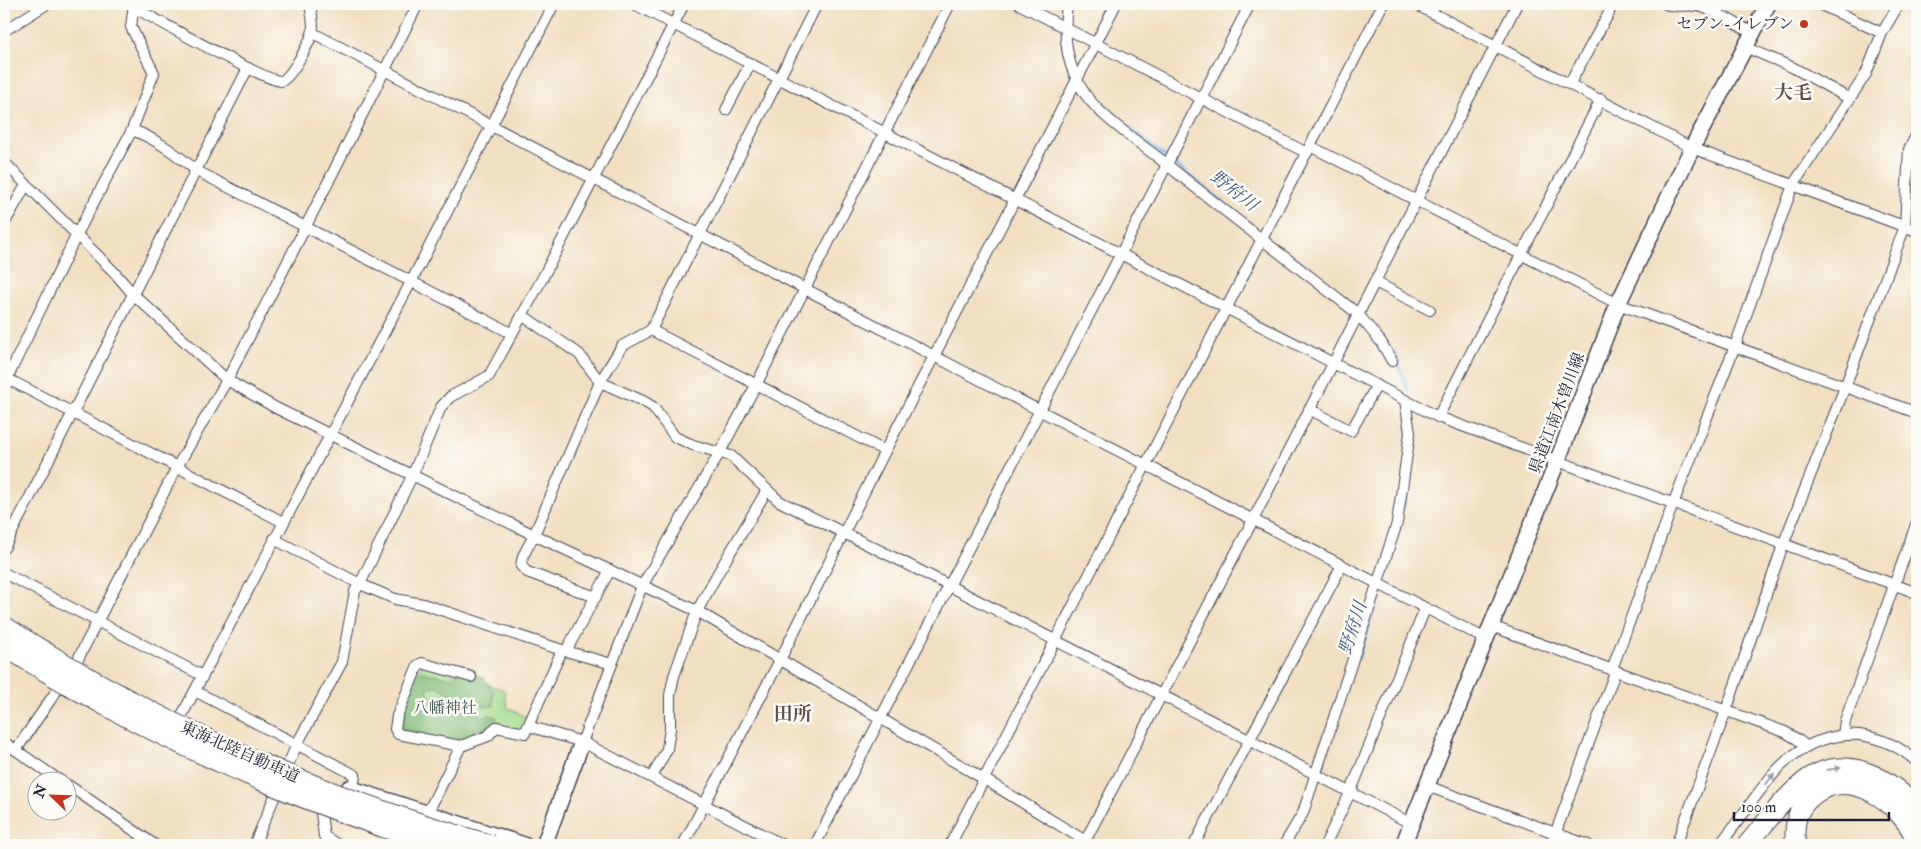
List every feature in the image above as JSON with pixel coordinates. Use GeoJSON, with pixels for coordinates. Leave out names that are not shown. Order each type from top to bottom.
{"type":"FeatureCollection","features":[{"type":"Feature","properties":{"kind":"highway","name":"東海北陸自動車道"},"geometry":{"type":"LineString","coordinates":[[4,626],[46,653],[122,696],[205,738],[346,797],[492,845]]}},
{"type":"Feature","properties":{"kind":"highway","name":"東海北陸自動車道"},"geometry":{"type":"LineString","coordinates":[[4,646],[119,714],[194,752],[339,812],[435,845]]}},
{"type":"Feature","properties":{"kind":"highway"},"geometry":{"type":"LineString","coordinates":[[1747,845],[1801,784],[1815,774],[1829,769],[1843,768],[1860,770],[1893,785],[1911,814],[1917,842]]}},
{"type":"Feature","properties":{"kind":"highway"},"geometry":{"type":"LineString","coordinates":[[1796,845],[1794,836],[1797,817],[1806,801],[1827,787],[1856,786],[1869,790],[1911,814]]}},
{"type":"Feature","properties":{"kind":"street"},"geometry":{"type":"LineString","coordinates":[[4,31],[47,4]]}},
{"type":"Feature","properties":{"kind":"street"},"geometry":{"type":"LineString","coordinates":[[283,522],[74,413],[5,380],[76,236],[132,130],[154,73],[132,28],[134,5],[248,68],[272,79],[282,81],[289,77],[313,33],[310,4]]}},
{"type":"Feature","properties":{"kind":"street"},"geometry":{"type":"LineString","coordinates":[[16,750],[59,690],[77,661],[177,467],[226,380],[306,226],[383,70],[418,4]]}},
{"type":"Feature","properties":{"kind":"street"},"geometry":{"type":"LineString","coordinates":[[181,717],[411,282],[554,4]]}},
{"type":"Feature","properties":{"kind":"street"},"geometry":{"type":"LineString","coordinates":[[634,4],[885,131],[1438,417],[1917,594]]}},
{"type":"Feature","properties":{"kind":"street"},"geometry":{"type":"LineString","coordinates":[[254,845],[297,744],[342,662],[355,591],[413,474],[441,407],[450,397],[489,376],[543,278],[684,4]]}},
{"type":"Feature","properties":{"kind":"street"},"geometry":{"type":"LineString","coordinates":[[596,597],[527,572],[520,566],[523,556],[534,536],[600,382],[622,346],[651,330],[817,4]]}},
{"type":"Feature","properties":{"kind":"street"},"geometry":{"type":"LineString","coordinates":[[544,845],[642,586],[720,452],[756,385],[950,4]]}},
{"type":"Feature","properties":{"kind":"street"},"geometry":{"type":"LineString","coordinates":[[1019,4],[1201,98],[1416,200],[1522,253],[1618,304],[1917,414]]}},
{"type":"Feature","properties":{"kind":"street"},"geometry":{"type":"LineString","coordinates":[[1068,4],[1068,57],[1092,103],[1359,311],[1392,361]]}},
{"type":"Feature","properties":{"kind":"street"},"geometry":{"type":"LineString","coordinates":[[683,845],[781,658],[885,451],[1116,4]]}},
{"type":"Feature","properties":{"kind":"street"},"geometry":{"type":"LineString","coordinates":[[815,845],[1250,4]]}},
{"type":"Feature","properties":{"kind":"street"},"geometry":{"type":"LineString","coordinates":[[950,845],[1383,4]]}},
{"type":"Feature","properties":{"kind":"street"},"geometry":{"type":"LineString","coordinates":[[1415,4],[1601,99],[1692,148],[1917,231]]}},
{"type":"Feature","properties":{"kind":"street"},"geometry":{"type":"LineString","coordinates":[[4,162],[114,272],[133,294],[226,380],[276,408],[413,474],[534,536],[697,611],[781,658],[984,779],[1087,844],[1517,4]]}},
{"type":"Feature","properties":{"kind":"street"},"geometry":{"type":"LineString","coordinates":[[1570,83],[1608,13],[1610,4]]}},
{"type":"Feature","properties":{"kind":"street"},"geometry":{"type":"LineString","coordinates":[[1666,4],[1672,6],[1697,6],[1753,33]]}},
{"type":"Feature","properties":{"kind":"street","name":"県道江南木曽川線"},"geometry":{"type":"LineString","coordinates":[[1403,845],[1558,462],[1618,304],[1692,148],[1768,4]]}},
{"type":"Feature","properties":{"kind":"street"},"geometry":{"type":"LineString","coordinates":[[1819,4],[1882,33]]}},
{"type":"Feature","properties":{"kind":"street"},"geometry":{"type":"LineString","coordinates":[[1550,845],[1614,675],[1612,669],[1673,504],[1735,346],[1793,185],[1866,74],[1882,33],[1899,4]]}},
{"type":"Feature","properties":{"kind":"street"},"geometry":{"type":"LineString","coordinates":[[313,33],[1039,411],[1425,609],[1488,632],[1612,669],[1785,732],[1797,738],[1806,746]]}},
{"type":"Feature","properties":{"kind":"street"},"geometry":{"type":"LineString","coordinates":[[1746,47],[1794,68],[1850,99]]}},
{"type":"Feature","properties":{"kind":"street"},"geometry":{"type":"LineString","coordinates":[[726,110],[750,64]]}},
{"type":"Feature","properties":{"kind":"street"},"geometry":{"type":"LineString","coordinates":[[4,548],[248,68]]}},
{"type":"Feature","properties":{"kind":"street"},"geometry":{"type":"LineString","coordinates":[[1438,417],[1601,99]]}},
{"type":"Feature","properties":{"kind":"street"},"geometry":{"type":"LineString","coordinates":[[132,130],[148,136],[172,150],[197,171],[511,333]]}},
{"type":"Feature","properties":{"kind":"street"},"geometry":{"type":"LineString","coordinates":[[1676,845],[1726,711],[1783,545],[1905,226],[1909,149],[1917,134]]}},
{"type":"Feature","properties":{"kind":"street"},"geometry":{"type":"LineString","coordinates":[[4,224],[26,185]]}},
{"type":"Feature","properties":{"kind":"street"},"geometry":{"type":"LineString","coordinates":[[1374,282],[1430,310]]}},
{"type":"Feature","properties":{"kind":"street"},"geometry":{"type":"LineString","coordinates":[[522,315],[579,354],[600,382],[653,407],[675,438],[731,456],[779,501],[949,586],[1412,824]]}},
{"type":"Feature","properties":{"kind":"street"},"geometry":{"type":"LineString","coordinates":[[651,330],[885,451]]}},
{"type":"Feature","properties":{"kind":"street"},"geometry":{"type":"LineString","coordinates":[[1309,408],[1351,431],[1377,385]]}},
{"type":"Feature","properties":{"kind":"street"},"geometry":{"type":"LineString","coordinates":[[1284,845],[1303,813],[1319,776],[1364,626],[1381,586],[1397,523],[1410,432],[1404,400]]}},
{"type":"Feature","properties":{"kind":"street"},"geometry":{"type":"LineString","coordinates":[[652,777],[667,749],[670,730],[670,695],[674,676],[697,611],[767,490]]}},
{"type":"Feature","properties":{"kind":"street"},"geometry":{"type":"LineString","coordinates":[[1843,735],[1845,721],[1917,522]]}},
{"type":"Feature","properties":{"kind":"street"},"geometry":{"type":"LineString","coordinates":[[274,539],[360,584],[395,599],[423,604],[564,651],[612,664]]}},
{"type":"Feature","properties":{"kind":"street"},"geometry":{"type":"LineString","coordinates":[[1194,845],[1251,741],[1342,566]]}},
{"type":"Feature","properties":{"kind":"street"},"geometry":{"type":"LineString","coordinates":[[472,677],[422,663],[418,665],[397,716],[395,729],[398,734],[461,746],[488,736],[496,727],[525,733],[564,651],[610,570]]}},
{"type":"Feature","properties":{"kind":"street"},"geometry":{"type":"LineString","coordinates":[[4,573],[203,676]]}},
{"type":"Feature","properties":{"kind":"street"},"geometry":{"type":"LineString","coordinates":[[1325,845],[1350,793],[1425,609]]}},
{"type":"Feature","properties":{"kind":"street"},"geometry":{"type":"LineString","coordinates":[[4,616],[77,661],[181,717],[288,765],[353,790],[524,845]]}},
{"type":"Feature","properties":{"kind":"street"},"geometry":{"type":"LineString","coordinates":[[4,656],[59,690],[165,747],[320,813],[410,845],[461,746]]}},
{"type":"Feature","properties":{"kind":"street"},"geometry":{"type":"LineString","coordinates":[[195,691],[355,775],[353,790]]}},
{"type":"Feature","properties":{"kind":"street"},"geometry":{"type":"LineString","coordinates":[[528,726],[582,742],[783,845]]}},
{"type":"Feature","properties":{"kind":"street"},"geometry":{"type":"LineString","coordinates":[[1719,845],[1788,758],[1819,740],[1853,734],[1878,739],[1906,752],[1917,762]]}},
{"type":"Feature","properties":{"kind":"street"},"geometry":{"type":"LineString","coordinates":[[4,742],[48,772]]}},
{"type":"Feature","properties":{"kind":"street"},"geometry":{"type":"LineString","coordinates":[[1427,786],[1588,845]]}},
{"type":"Feature","properties":{"kind":"street"},"geometry":{"type":"LineString","coordinates":[[78,792],[155,845]]}},
{"type":"Feature","properties":{"kind":"street"},"geometry":{"type":"LineString","coordinates":[[320,813],[324,836],[338,845]]}},
{"type":"Feature","properties":{"kind":"green space","name":"八幡神社"},"geometry":{"type":"Polygon","coordinates":[[[422,663],[504,690],[508,708],[528,718],[525,733],[496,727],[461,746],[398,734],[422,663]]]}},
{"type":"Feature","properties":{"kind":"green space","name":"八幡神社"},"geometry":{"type":"Polygon","coordinates":[[[463,667],[471,667],[477,675],[484,678],[494,693],[494,706],[485,707],[477,702],[465,701],[457,695],[437,686],[427,688],[428,695],[439,703],[450,703],[459,711],[472,711],[482,717],[489,715],[497,717],[496,724],[484,736],[466,742],[457,740],[450,744],[402,734],[394,719],[416,671],[452,678],[463,667]]]}},
{"type":"Feature","properties":{"kind":"waterway","name":"野府川"},"geometry":{"type":"LineString","coordinates":[[1071,44],[1078,69]]}},
{"type":"Feature","properties":{"kind":"waterway","name":"野府川"},"geometry":{"type":"LineString","coordinates":[[1081,78],[1100,102],[1128,127],[1254,227]]}},
{"type":"Feature","properties":{"kind":"waterway","name":"野府川"},"geometry":{"type":"LineString","coordinates":[[1294,258],[1352,303]]}},
{"type":"Feature","properties":{"kind":"waterway","name":"野府川"},"geometry":{"type":"LineString","coordinates":[[1393,352],[1408,391]]}},
{"type":"Feature","properties":{"kind":"waterway","name":"野府川"},"geometry":{"type":"LineString","coordinates":[[1404,506],[1410,467]]}},
{"type":"Feature","properties":{"kind":"waterway","name":"野府川"},"geometry":{"type":"LineString","coordinates":[[1358,659],[1379,593]]}},
{"type":"Feature","properties":{"kind":"waterway","name":"野府川"},"geometry":{"type":"LineString","coordinates":[[1321,775],[1325,762]]}},
{"type":"Feature","properties":{"kind":"place","name":"セブン-イレブン"},"geometry":{"type":"Point","coordinates":[1804,24]}},
{"type":"Feature","properties":{"kind":"district","name":"大毛"},"geometry":{"type":"Point","coordinates":[1793,93]}},
{"type":"Feature","properties":{"kind":"district","name":"田所"},"geometry":{"type":"Point","coordinates":[793,714]}}]}
